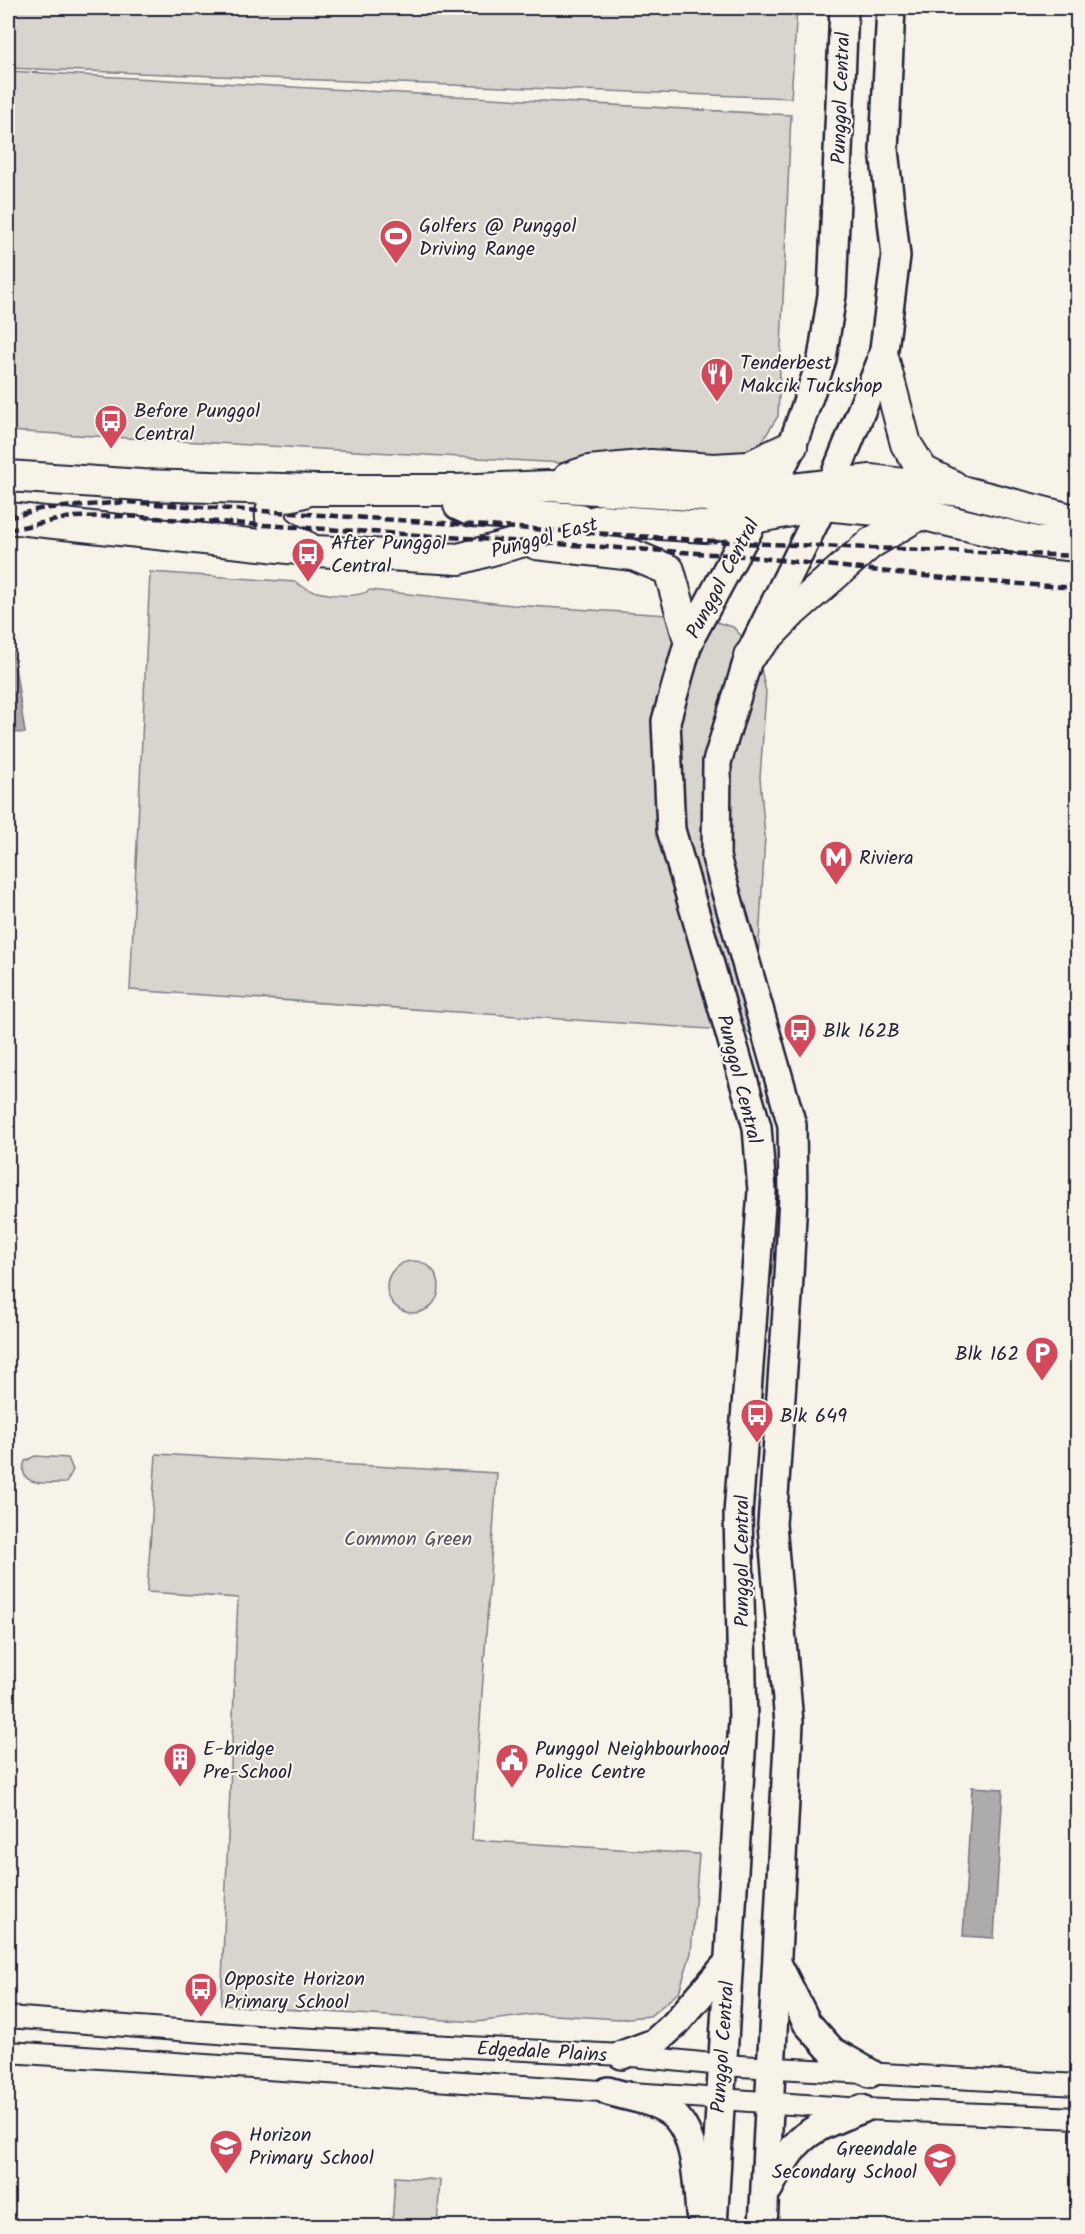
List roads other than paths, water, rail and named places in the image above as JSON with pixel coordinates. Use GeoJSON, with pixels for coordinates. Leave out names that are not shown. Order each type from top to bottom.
{"type":"FeatureCollection","features":[{"type":"Feature","properties":{"kind":"main road","name":"Punggol Central"},"geometry":{"type":"LineString","coordinates":[[713,2226],[718,2098],[743,1720],[738,1514],[762,1191],[757,1127],[671,830],[666,721],[688,640],[792,446],[822,359],[832,294],[844,8]]}},
{"type":"Feature","properties":{"kind":"main road","name":"Punggol Central"},"geometry":{"type":"LineString","coordinates":[[763,2226],[789,1724],[772,1524],[791,1241],[792,1125],[716,857],[717,762],[749,656],[828,494],[883,357],[896,256],[884,150],[891,8]]}},
{"type":"Feature","properties":{"kind":"main road"},"geometry":{"type":"LineString","coordinates":[[883,357],[906,444],[923,471],[962,490]]}},
{"type":"Feature","properties":{"kind":"main road"},"geometry":{"type":"LineString","coordinates":[[549,486],[589,471],[651,465],[714,469],[748,467],[792,446]]}},
{"type":"Feature","properties":{"kind":"main road","name":"Punggol East"},"geometry":{"type":"LineString","coordinates":[[8,476],[141,485],[317,490],[456,490],[549,486],[690,497],[722,497],[767,492],[828,494],[1036,542],[1077,546]]}},
{"type":"Feature","properties":{"kind":"main road","name":"Punggol East"},"geometry":{"type":"LineString","coordinates":[[8,518],[315,551],[459,559],[600,520],[705,527],[752,520],[872,480],[962,490],[1077,521]]}},
{"type":"Feature","properties":{"kind":"main road"},"geometry":{"type":"LineString","coordinates":[[315,551],[287,538],[274,526],[269,517],[270,508],[277,499],[317,490]]}},
{"type":"Feature","properties":{"kind":"main road"},"geometry":{"type":"LineString","coordinates":[[456,490],[459,505],[472,511],[600,520]]}},
{"type":"Feature","properties":{"kind":"main road"},"geometry":{"type":"LineString","coordinates":[[749,656],[792,612],[871,543],[920,514]]}},
{"type":"Feature","properties":{"kind":"main road"},"geometry":{"type":"LineString","coordinates":[[521,542],[633,555],[669,570],[688,640]]}},
{"type":"Feature","properties":{"kind":"main road"},"geometry":{"type":"LineString","coordinates":[[622,2055],[654,2043],[675,2024],[727,1964]]}},
{"type":"Feature","properties":{"kind":"main road"},"geometry":{"type":"LineString","coordinates":[[777,1964],[807,2023],[832,2051],[870,2073]]}},
{"type":"Feature","properties":{"kind":"main road"},"geometry":{"type":"LineString","coordinates":[[608,2091],[670,2112],[682,2126],[694,2158],[701,2226]]}},
{"type":"Feature","properties":{"kind":"main road"},"geometry":{"type":"LineString","coordinates":[[765,2196],[797,2141],[823,2124],[862,2109]]}},
{"type":"Feature","properties":{"kind":"street","name":"Edgedale Plains"},"geometry":{"type":"LineString","coordinates":[[8,2016],[279,2037],[622,2055],[770,2068],[1077,2085]]}},
{"type":"Feature","properties":{"kind":"street","name":"Edgedale Plains"},"geometry":{"type":"LineString","coordinates":[[8,2052],[718,2098],[770,2104],[1077,2118]]}},
{"type":"Feature","properties":{"kind":"railway"},"geometry":{"type":"LineString","coordinates":[[8,518],[39,509],[126,502],[743,543],[1078,556]]}},
{"type":"Feature","properties":{"kind":"railway"},"geometry":{"type":"LineString","coordinates":[[8,530],[71,517],[124,516],[743,556],[962,580],[1078,588]]}},
{"type":"Feature","properties":{"kind":"place","name":"Golfers @ Punggol Driving Range"},"geometry":{"type":"Point","coordinates":[396,265]}},
{"type":"Feature","properties":{"kind":"place","name":"Tenderbest Makcik Tuckshop"},"geometry":{"type":"Point","coordinates":[717,403]}},
{"type":"Feature","properties":{"kind":"place","name":"Before Punggol Central"},"geometry":{"type":"Point","coordinates":[111,450]}},
{"type":"Feature","properties":{"kind":"place","name":"After Punggol Central"},"geometry":{"type":"Point","coordinates":[308,583]}},
{"type":"Feature","properties":{"kind":"place","name":"Riviera"},"geometry":{"type":"Point","coordinates":[836,886]}},
{"type":"Feature","properties":{"kind":"place","name":"Blk 162B"},"geometry":{"type":"Point","coordinates":[800,1059]}},
{"type":"Feature","properties":{"kind":"place","name":"Blk 162"},"geometry":{"type":"Point","coordinates":[1042,1382]}},
{"type":"Feature","properties":{"kind":"place","name":"Blk 649"},"geometry":{"type":"Point","coordinates":[757,1444]}},
{"type":"Feature","properties":{"kind":"place","name":"E-bridge Pre-School"},"geometry":{"type":"Point","coordinates":[180,1788]}},
{"type":"Feature","properties":{"kind":"place","name":"Punggol Neighbourhood Police Centre"},"geometry":{"type":"Point","coordinates":[512,1789]}},
{"type":"Feature","properties":{"kind":"place","name":"Opposite Horizon Primary School"},"geometry":{"type":"Point","coordinates":[201,2018]}},
{"type":"Feature","properties":{"kind":"place","name":"Horizon Primary School"},"geometry":{"type":"Point","coordinates":[226,2175]}},
{"type":"Feature","properties":{"kind":"place","name":"Greendale Secondary School"},"geometry":{"type":"Point","coordinates":[940,2188]}},
{"type":"Feature","properties":{"kind":"park label","name":"Common Green"},"geometry":{"type":"Point","coordinates":[408,1538]}}]}
